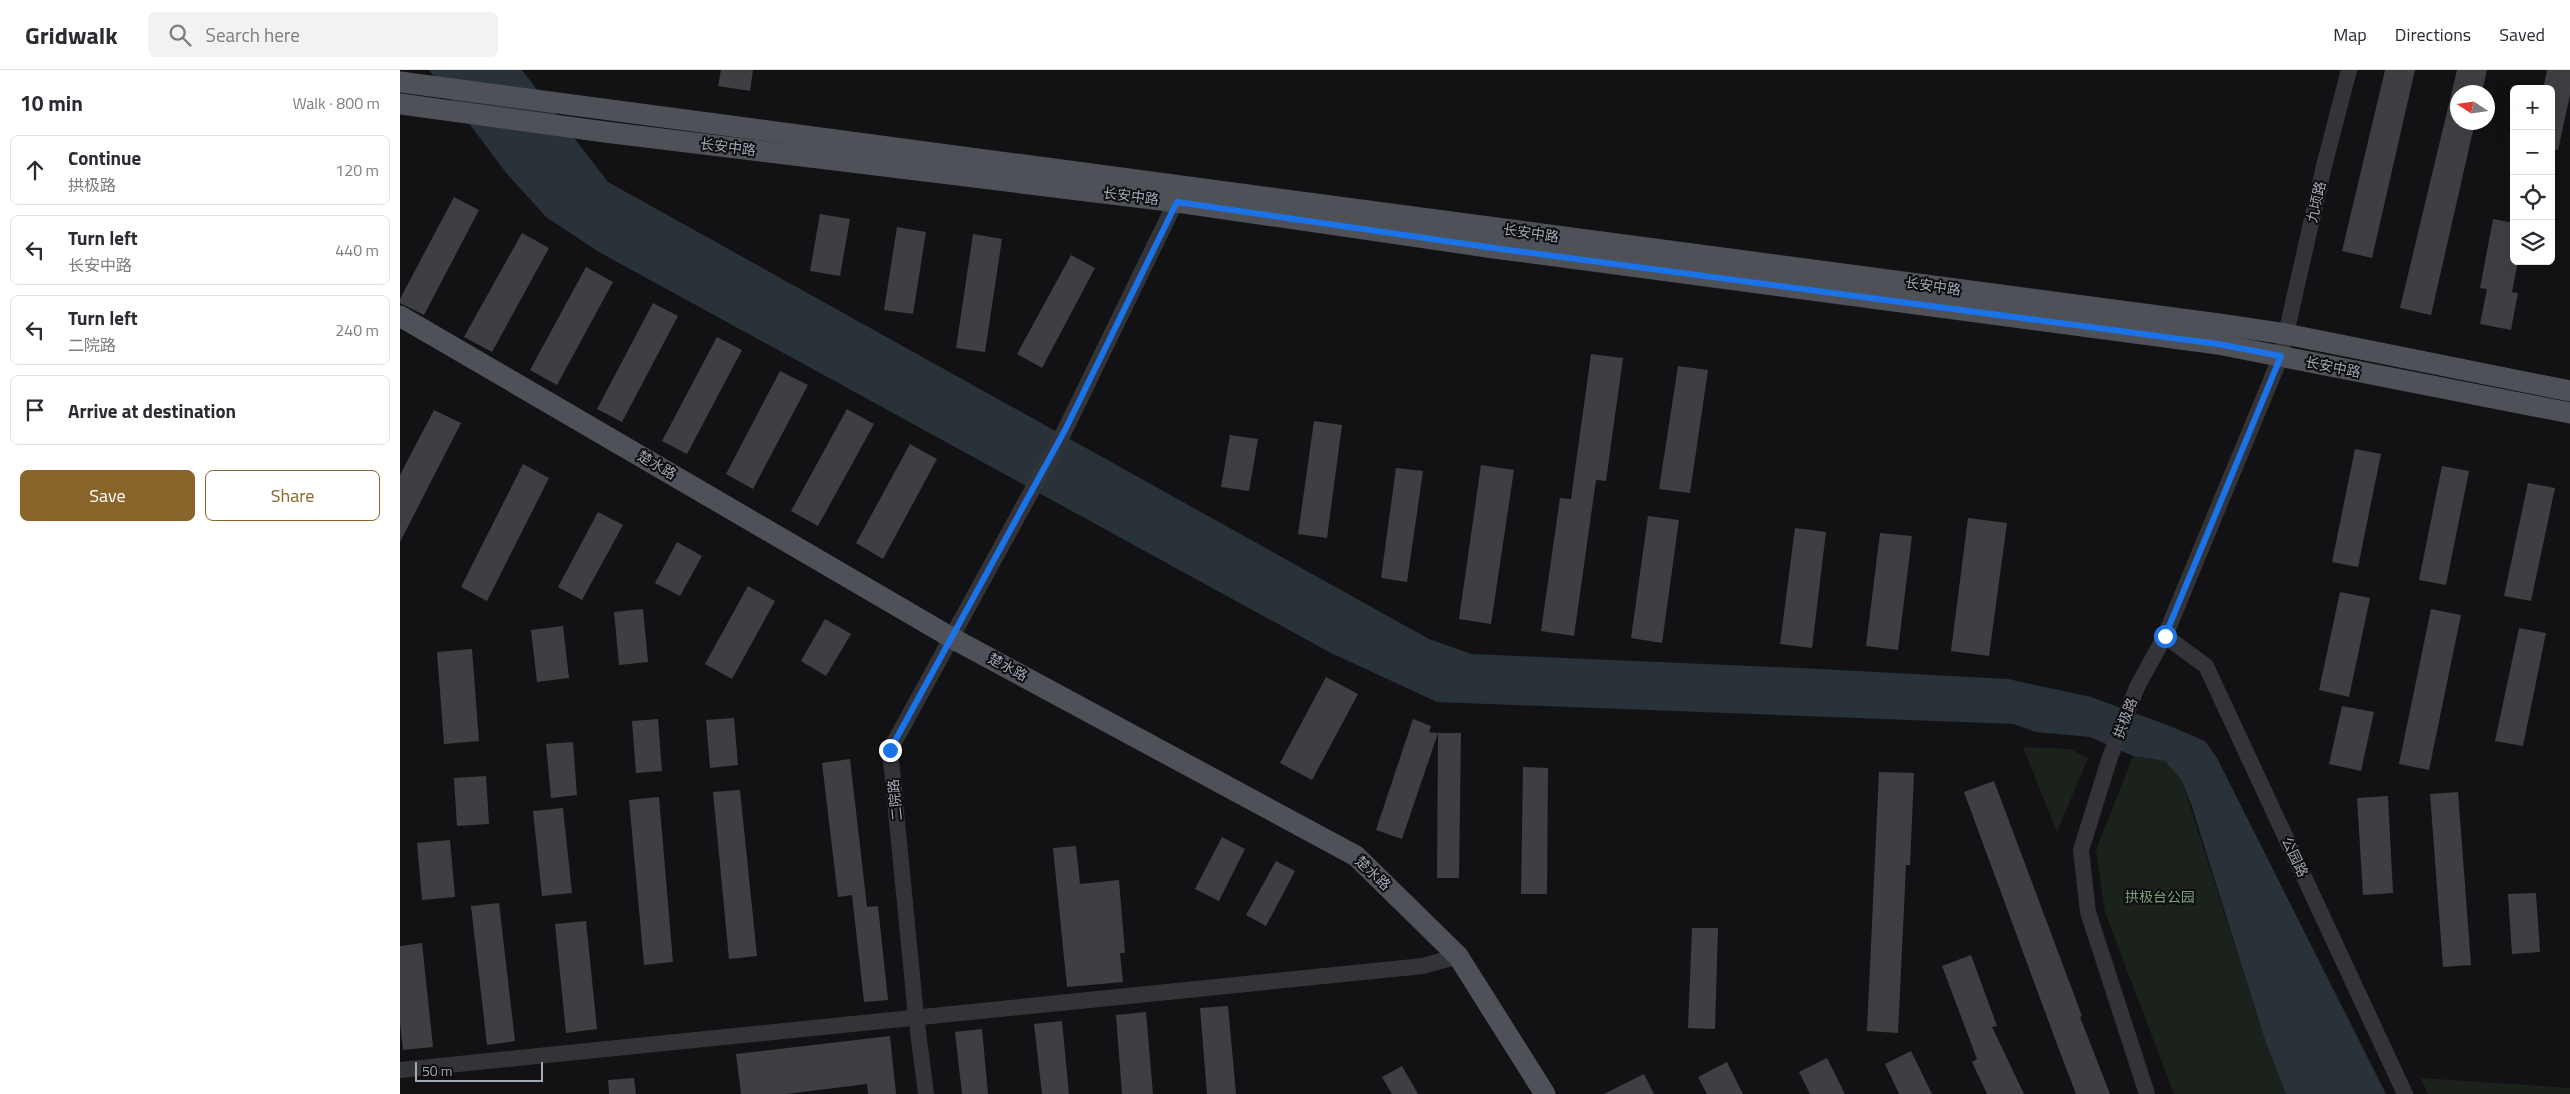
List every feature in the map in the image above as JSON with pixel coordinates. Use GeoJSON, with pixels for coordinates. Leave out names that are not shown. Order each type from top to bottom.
{"type":"FeatureCollection","features":[{"type":"Feature","properties":{"kind":"main road","name":"长安中路"},"geometry":{"type":"LineString","coordinates":[[400,82],[594,108],[1180,194],[1494,248],[2218,344],[2570,413]]}},
{"type":"Feature","properties":{"kind":"main road","name":"长安中路"},"geometry":{"type":"LineString","coordinates":[[400,104],[605,132],[1180,194],[2286,334],[2570,391]]}},
{"type":"Feature","properties":{"kind":"main road","name":"楚水路"},"geometry":{"type":"LineString","coordinates":[[400,316],[952,638],[1356,856],[1458,956],[1544,1094]]}},
{"type":"Feature","properties":{"kind":"street","name":"九顷路"},"geometry":{"type":"LineString","coordinates":[[2281,356],[2324,166],[2349,70]]}},
{"type":"Feature","properties":{"kind":"street","name":"二院路"},"geometry":{"type":"LineString","coordinates":[[926,1094],[916,1016],[890,750],[1065,430],[1180,194]]}},
{"type":"Feature","properties":{"kind":"street","name":"拱极路"},"geometry":{"type":"LineString","coordinates":[[2147,1094],[2088,912],[2081,850],[2109,760],[2137,688],[2165,636],[2281,356]]}},
{"type":"Feature","properties":{"kind":"street","name":"公园路"},"geometry":{"type":"LineString","coordinates":[[2165,636],[2206,666],[2405,1094]]}},
{"type":"Feature","properties":{"kind":"street"},"geometry":{"type":"LineString","coordinates":[[400,1070],[916,1016],[1423,966],[1458,956]]}},
{"type":"Feature","properties":{"kind":"green space"},"geometry":{"type":"Polygon","coordinates":[[[2023,747],[2070,749],[2088,758],[2057,832],[2023,747]]]}},
{"type":"Feature","properties":{"kind":"green space","name":"拱极台公园"},"geometry":{"type":"Polygon","coordinates":[[[2133,756],[2165,761],[2182,781],[2265,1040],[2286,1094],[2174,1094],[2105,912],[2096,850],[2133,756]]]}},
{"type":"Feature","properties":{"kind":"green space"},"geometry":{"type":"Polygon","coordinates":[[[2421,1078],[2570,1088],[2570,1094],[2428,1094],[2421,1078]]]}},
{"type":"Feature","properties":{"kind":"shaded area"},"geometry":{"type":"Polygon","coordinates":[[[429,70],[522,70],[608,182],[1429,639],[1471,654],[2008,679],[2091,697],[2205,741],[2217,758],[2386,1094],[2286,1094],[2265,1040],[2192,807],[2182,781],[2165,761],[2133,756],[2090,737],[2036,732],[2013,724],[1437,702],[1331,653],[599,252],[546,217],[507,174],[429,70]]]}},
{"type":"Feature","properties":{"kind":"building"},"geometry":{"type":"Polygon","coordinates":[[[721,70],[753,70],[750,91],[718,86],[721,70]]]}},
{"type":"Feature","properties":{"kind":"building"},"geometry":{"type":"Polygon","coordinates":[[[2385,70],[2415,70],[2372,258],[2342,251],[2385,70]]]}},
{"type":"Feature","properties":{"kind":"building"},"geometry":{"type":"Polygon","coordinates":[[[2457,70],[2487,70],[2484,85],[2453,85],[2457,70]]]}},
{"type":"Feature","properties":{"kind":"building"},"geometry":{"type":"Polygon","coordinates":[[[2547,70],[2570,70],[2570,95],[2558,150],[2555,150],[2555,85],[2544,85],[2547,70]]]}},
{"type":"Feature","properties":{"kind":"building"},"geometry":{"type":"Polygon","coordinates":[[[2450,99],[2450,130],[2473,130],[2431,315],[2400,308],[2450,99]]]}},
{"type":"Feature","properties":{"kind":"building"},"geometry":{"type":"Polygon","coordinates":[[[454,197],[479,210],[424,315],[400,303],[400,299],[454,197]]]}},
{"type":"Feature","properties":{"kind":"building"},"geometry":{"type":"Polygon","coordinates":[[[820,214],[850,219],[840,276],[810,271],[820,214]]]}},
{"type":"Feature","properties":{"kind":"building"},"geometry":{"type":"Polygon","coordinates":[[[2493,219],[2510,222],[2510,265],[2517,265],[2512,292],[2518,293],[2511,330],[2480,324],[2487,289],[2480,288],[2493,219]]]}},
{"type":"Feature","properties":{"kind":"building"},"geometry":{"type":"Polygon","coordinates":[[[897,227],[926,232],[913,314],[884,310],[897,227]]]}},
{"type":"Feature","properties":{"kind":"building"},"geometry":{"type":"Polygon","coordinates":[[[522,233],[549,248],[492,352],[464,337],[522,233]]]}},
{"type":"Feature","properties":{"kind":"building"},"geometry":{"type":"Polygon","coordinates":[[[973,234],[1002,239],[985,352],[956,348],[973,234]]]}},
{"type":"Feature","properties":{"kind":"building"},"geometry":{"type":"Polygon","coordinates":[[[1071,255],[1095,268],[1042,368],[1017,354],[1071,255]]]}},
{"type":"Feature","properties":{"kind":"building"},"geometry":{"type":"Polygon","coordinates":[[[586,267],[613,282],[557,385],[530,370],[586,267]]]}},
{"type":"Feature","properties":{"kind":"building"},"geometry":{"type":"Polygon","coordinates":[[[653,303],[678,316],[622,422],[597,409],[653,303]]]}},
{"type":"Feature","properties":{"kind":"building"},"geometry":{"type":"Polygon","coordinates":[[[717,337],[742,350],[687,454],[662,441],[717,337]]]}},
{"type":"Feature","properties":{"kind":"building"},"geometry":{"type":"Polygon","coordinates":[[[1591,354],[1623,358],[1606,481],[1596,480],[1574,636],[1541,631],[1560,498],[1571,499],[1591,354]]]}},
{"type":"Feature","properties":{"kind":"building"},"geometry":{"type":"Polygon","coordinates":[[[1678,366],[1708,370],[1690,493],[1659,489],[1678,366]]]}},
{"type":"Feature","properties":{"kind":"building"},"geometry":{"type":"Polygon","coordinates":[[[780,371],[808,385],[753,489],[726,474],[780,371]]]}},
{"type":"Feature","properties":{"kind":"building"},"geometry":{"type":"Polygon","coordinates":[[[847,409],[874,424],[818,526],[791,511],[847,409]]]}},
{"type":"Feature","properties":{"kind":"building"},"geometry":{"type":"Polygon","coordinates":[[[434,410],[461,423],[400,542],[400,475],[434,410]]]}},
{"type":"Feature","properties":{"kind":"building"},"geometry":{"type":"Polygon","coordinates":[[[1314,421],[1342,425],[1327,538],[1298,534],[1314,421]]]}},
{"type":"Feature","properties":{"kind":"building"},"geometry":{"type":"Polygon","coordinates":[[[1230,435],[1258,439],[1249,491],[1221,487],[1230,435]]]}},
{"type":"Feature","properties":{"kind":"building"},"geometry":{"type":"Polygon","coordinates":[[[910,444],[937,459],[883,559],[856,543],[910,444]]]}},
{"type":"Feature","properties":{"kind":"building"},"geometry":{"type":"Polygon","coordinates":[[[2355,449],[2381,454],[2358,567],[2332,562],[2355,449]]]}},
{"type":"Feature","properties":{"kind":"building"},"geometry":{"type":"Polygon","coordinates":[[[523,464],[549,478],[487,601],[461,587],[523,464]]]}},
{"type":"Feature","properties":{"kind":"building"},"geometry":{"type":"Polygon","coordinates":[[[1481,465],[1514,470],[1491,624],[1459,619],[1481,465]]]}},
{"type":"Feature","properties":{"kind":"building"},"geometry":{"type":"Polygon","coordinates":[[[2442,466],[2469,471],[2446,585],[2419,580],[2442,466]]]}},
{"type":"Feature","properties":{"kind":"building"},"geometry":{"type":"Polygon","coordinates":[[[1396,468],[1423,471],[1407,582],[1381,578],[1396,468]]]}},
{"type":"Feature","properties":{"kind":"building"},"geometry":{"type":"Polygon","coordinates":[[[2528,483],[2555,488],[2531,601],[2504,596],[2528,483]]]}},
{"type":"Feature","properties":{"kind":"building"},"geometry":{"type":"Polygon","coordinates":[[[598,512],[623,525],[582,600],[558,587],[598,512]]]}},
{"type":"Feature","properties":{"kind":"building"},"geometry":{"type":"Polygon","coordinates":[[[1648,516],[1679,520],[1662,643],[1631,638],[1648,516]]]}},
{"type":"Feature","properties":{"kind":"building"},"geometry":{"type":"Polygon","coordinates":[[[1968,518],[2007,523],[1989,656],[1951,651],[1968,518]]]}},
{"type":"Feature","properties":{"kind":"building"},"geometry":{"type":"Polygon","coordinates":[[[1795,528],[1826,532],[1812,648],[1780,644],[1795,528]]]}},
{"type":"Feature","properties":{"kind":"building"},"geometry":{"type":"Polygon","coordinates":[[[1880,533],[1912,536],[1898,650],[1866,646],[1880,533]]]}},
{"type":"Feature","properties":{"kind":"building"},"geometry":{"type":"Polygon","coordinates":[[[677,542],[702,556],[680,596],[655,583],[677,542]]]}},
{"type":"Feature","properties":{"kind":"building"},"geometry":{"type":"Polygon","coordinates":[[[748,586],[775,601],[732,679],[705,664],[748,586]]]}},
{"type":"Feature","properties":{"kind":"building"},"geometry":{"type":"Polygon","coordinates":[[[2340,592],[2370,598],[2349,697],[2319,690],[2340,592]]]}},
{"type":"Feature","properties":{"kind":"building"},"geometry":{"type":"Polygon","coordinates":[[[643,609],[648,662],[619,665],[614,612],[643,609]]]}},
{"type":"Feature","properties":{"kind":"building"},"geometry":{"type":"Polygon","coordinates":[[[2431,609],[2461,615],[2429,770],[2399,764],[2431,609]]]}},
{"type":"Feature","properties":{"kind":"building"},"geometry":{"type":"Polygon","coordinates":[[[825,619],[851,634],[826,676],[801,661],[825,619]]]}},
{"type":"Feature","properties":{"kind":"building"},"geometry":{"type":"Polygon","coordinates":[[[563,626],[569,678],[537,682],[531,630],[563,626]]]}},
{"type":"Feature","properties":{"kind":"building"},"geometry":{"type":"Polygon","coordinates":[[[2519,628],[2546,633],[2523,746],[2495,741],[2519,628]]]}},
{"type":"Feature","properties":{"kind":"building"},"geometry":{"type":"Polygon","coordinates":[[[472,649],[479,741],[444,744],[437,652],[472,649]]]}},
{"type":"Feature","properties":{"kind":"building"},"geometry":{"type":"Polygon","coordinates":[[[1326,677],[1358,694],[1312,780],[1280,763],[1326,677]]]}},
{"type":"Feature","properties":{"kind":"building"},"geometry":{"type":"Polygon","coordinates":[[[2342,706],[2374,712],[2361,771],[2329,764],[2342,706]]]}},
{"type":"Feature","properties":{"kind":"building"},"geometry":{"type":"Polygon","coordinates":[[[734,718],[738,765],[710,768],[706,720],[734,718]]]}},
{"type":"Feature","properties":{"kind":"building"},"geometry":{"type":"Polygon","coordinates":[[[658,719],[662,771],[636,773],[632,721],[658,719]]]}},
{"type":"Feature","properties":{"kind":"building"},"geometry":{"type":"Polygon","coordinates":[[[1413,719],[1431,726],[1429,732],[1438,733],[1402,839],[1376,830],[1413,719]]]}},
{"type":"Feature","properties":{"kind":"building"},"geometry":{"type":"Polygon","coordinates":[[[1438,733],[1461,733],[1459,878],[1437,878],[1438,733]]]}},
{"type":"Feature","properties":{"kind":"building"},"geometry":{"type":"Polygon","coordinates":[[[573,742],[577,795],[551,798],[546,744],[573,742]]]}},
{"type":"Feature","properties":{"kind":"building"},"geometry":{"type":"Polygon","coordinates":[[[850,759],[867,907],[878,906],[888,1000],[864,1002],[852,895],[838,897],[822,763],[850,759]]]}},
{"type":"Feature","properties":{"kind":"building"},"geometry":{"type":"Polygon","coordinates":[[[1523,767],[1548,768],[1547,894],[1521,894],[1523,767]]]}},
{"type":"Feature","properties":{"kind":"building"},"geometry":{"type":"Polygon","coordinates":[[[1879,772],[1914,773],[1910,865],[1906,865],[1898,1033],[1867,1031],[1879,772]]]}},
{"type":"Feature","properties":{"kind":"building"},"geometry":{"type":"Polygon","coordinates":[[[486,776],[489,824],[457,826],[454,778],[486,776]]]}},
{"type":"Feature","properties":{"kind":"building"},"geometry":{"type":"Polygon","coordinates":[[[1994,781],[2110,1094],[2076,1094],[2058,1047],[1964,792],[1994,781]]]}},
{"type":"Feature","properties":{"kind":"building"},"geometry":{"type":"Polygon","coordinates":[[[740,790],[757,956],[729,959],[713,792],[740,790]]]}},
{"type":"Feature","properties":{"kind":"building"},"geometry":{"type":"Polygon","coordinates":[[[2458,792],[2471,965],[2443,967],[2430,794],[2458,792]]]}},
{"type":"Feature","properties":{"kind":"building"},"geometry":{"type":"Polygon","coordinates":[[[2388,796],[2393,893],[2363,895],[2357,798],[2388,796]]]}},
{"type":"Feature","properties":{"kind":"building"},"geometry":{"type":"Polygon","coordinates":[[[659,797],[673,962],[644,965],[629,800],[659,797]]]}},
{"type":"Feature","properties":{"kind":"building"},"geometry":{"type":"Polygon","coordinates":[[[563,808],[572,893],[542,896],[533,811],[563,808]]]}},
{"type":"Feature","properties":{"kind":"building"},"geometry":{"type":"Polygon","coordinates":[[[1222,837],[1245,849],[1219,901],[1195,889],[1222,837]]]}},
{"type":"Feature","properties":{"kind":"building"},"geometry":{"type":"Polygon","coordinates":[[[450,840],[455,897],[422,900],[417,843],[450,840]]]}},
{"type":"Feature","properties":{"kind":"building"},"geometry":{"type":"Polygon","coordinates":[[[1076,846],[1080,884],[1119,880],[1125,953],[1120,953],[1123,982],[1067,987],[1053,848],[1076,846]]]}},
{"type":"Feature","properties":{"kind":"building"},"geometry":{"type":"Polygon","coordinates":[[[1276,861],[1295,871],[1266,926],[1246,915],[1276,861]]]}},
{"type":"Feature","properties":{"kind":"building"},"geometry":{"type":"Polygon","coordinates":[[[2536,893],[2540,952],[2512,954],[2508,894],[2536,893]]]}},
{"type":"Feature","properties":{"kind":"building"},"geometry":{"type":"Polygon","coordinates":[[[499,903],[515,1041],[487,1045],[471,906],[499,903]]]}},
{"type":"Feature","properties":{"kind":"building"},"geometry":{"type":"Polygon","coordinates":[[[586,921],[597,1029],[566,1033],[555,924],[586,921]]]}},
{"type":"Feature","properties":{"kind":"building"},"geometry":{"type":"Polygon","coordinates":[[[1692,928],[1718,928],[1715,1029],[1688,1028],[1692,928]]]}},
{"type":"Feature","properties":{"kind":"building"},"geometry":{"type":"Polygon","coordinates":[[[422,943],[433,1047],[403,1050],[400,1023],[400,946],[422,943]]]}},
{"type":"Feature","properties":{"kind":"building"},"geometry":{"type":"Polygon","coordinates":[[[1971,955],[1997,1026],[1992,1027],[2024,1094],[1987,1094],[1972,1062],[1977,1059],[1942,966],[1971,955]]]}},
{"type":"Feature","properties":{"kind":"building"},"geometry":{"type":"Polygon","coordinates":[[[1228,1006],[1236,1094],[1207,1094],[1200,1008],[1228,1006]]]}},
{"type":"Feature","properties":{"kind":"building"},"geometry":{"type":"Polygon","coordinates":[[[1146,1012],[1153,1094],[1122,1094],[1116,1015],[1146,1012]]]}},
{"type":"Feature","properties":{"kind":"building"},"geometry":{"type":"Polygon","coordinates":[[[1062,1021],[1069,1094],[1042,1094],[1034,1024],[1062,1021]]]}},
{"type":"Feature","properties":{"kind":"building"},"geometry":{"type":"Polygon","coordinates":[[[982,1029],[988,1094],[962,1094],[955,1032],[982,1029]]]}},
{"type":"Feature","properties":{"kind":"building"},"geometry":{"type":"Polygon","coordinates":[[[890,1036],[896,1094],[868,1094],[867,1084],[786,1094],[741,1094],[736,1054],[890,1036]]]}},
{"type":"Feature","properties":{"kind":"building"},"geometry":{"type":"Polygon","coordinates":[[[1911,1051],[1932,1094],[1899,1094],[1885,1064],[1911,1051]]]}},
{"type":"Feature","properties":{"kind":"building"},"geometry":{"type":"Polygon","coordinates":[[[1827,1058],[1845,1094],[1810,1094],[1799,1072],[1827,1058]]]}},
{"type":"Feature","properties":{"kind":"building"},"geometry":{"type":"Polygon","coordinates":[[[1727,1062],[1743,1094],[1707,1094],[1698,1077],[1727,1062]]]}},
{"type":"Feature","properties":{"kind":"building"},"geometry":{"type":"Polygon","coordinates":[[[1402,1066],[1418,1094],[1392,1094],[1382,1077],[1402,1066]]]}},
{"type":"Feature","properties":{"kind":"building"},"geometry":{"type":"Polygon","coordinates":[[[1644,1074],[1654,1094],[1604,1094],[1644,1074]]]}},
{"type":"Feature","properties":{"kind":"building"},"geometry":{"type":"Polygon","coordinates":[[[634,1078],[636,1094],[609,1094],[608,1080],[634,1078]]]}},
{"type":"Feature","properties":{"kind":"route"},"geometry":{"type":"LineString","coordinates":[[890,750],[1065,430],[1177,202],[1494,248],[2218,344],[2281,356],[2165,636]]}}]}
